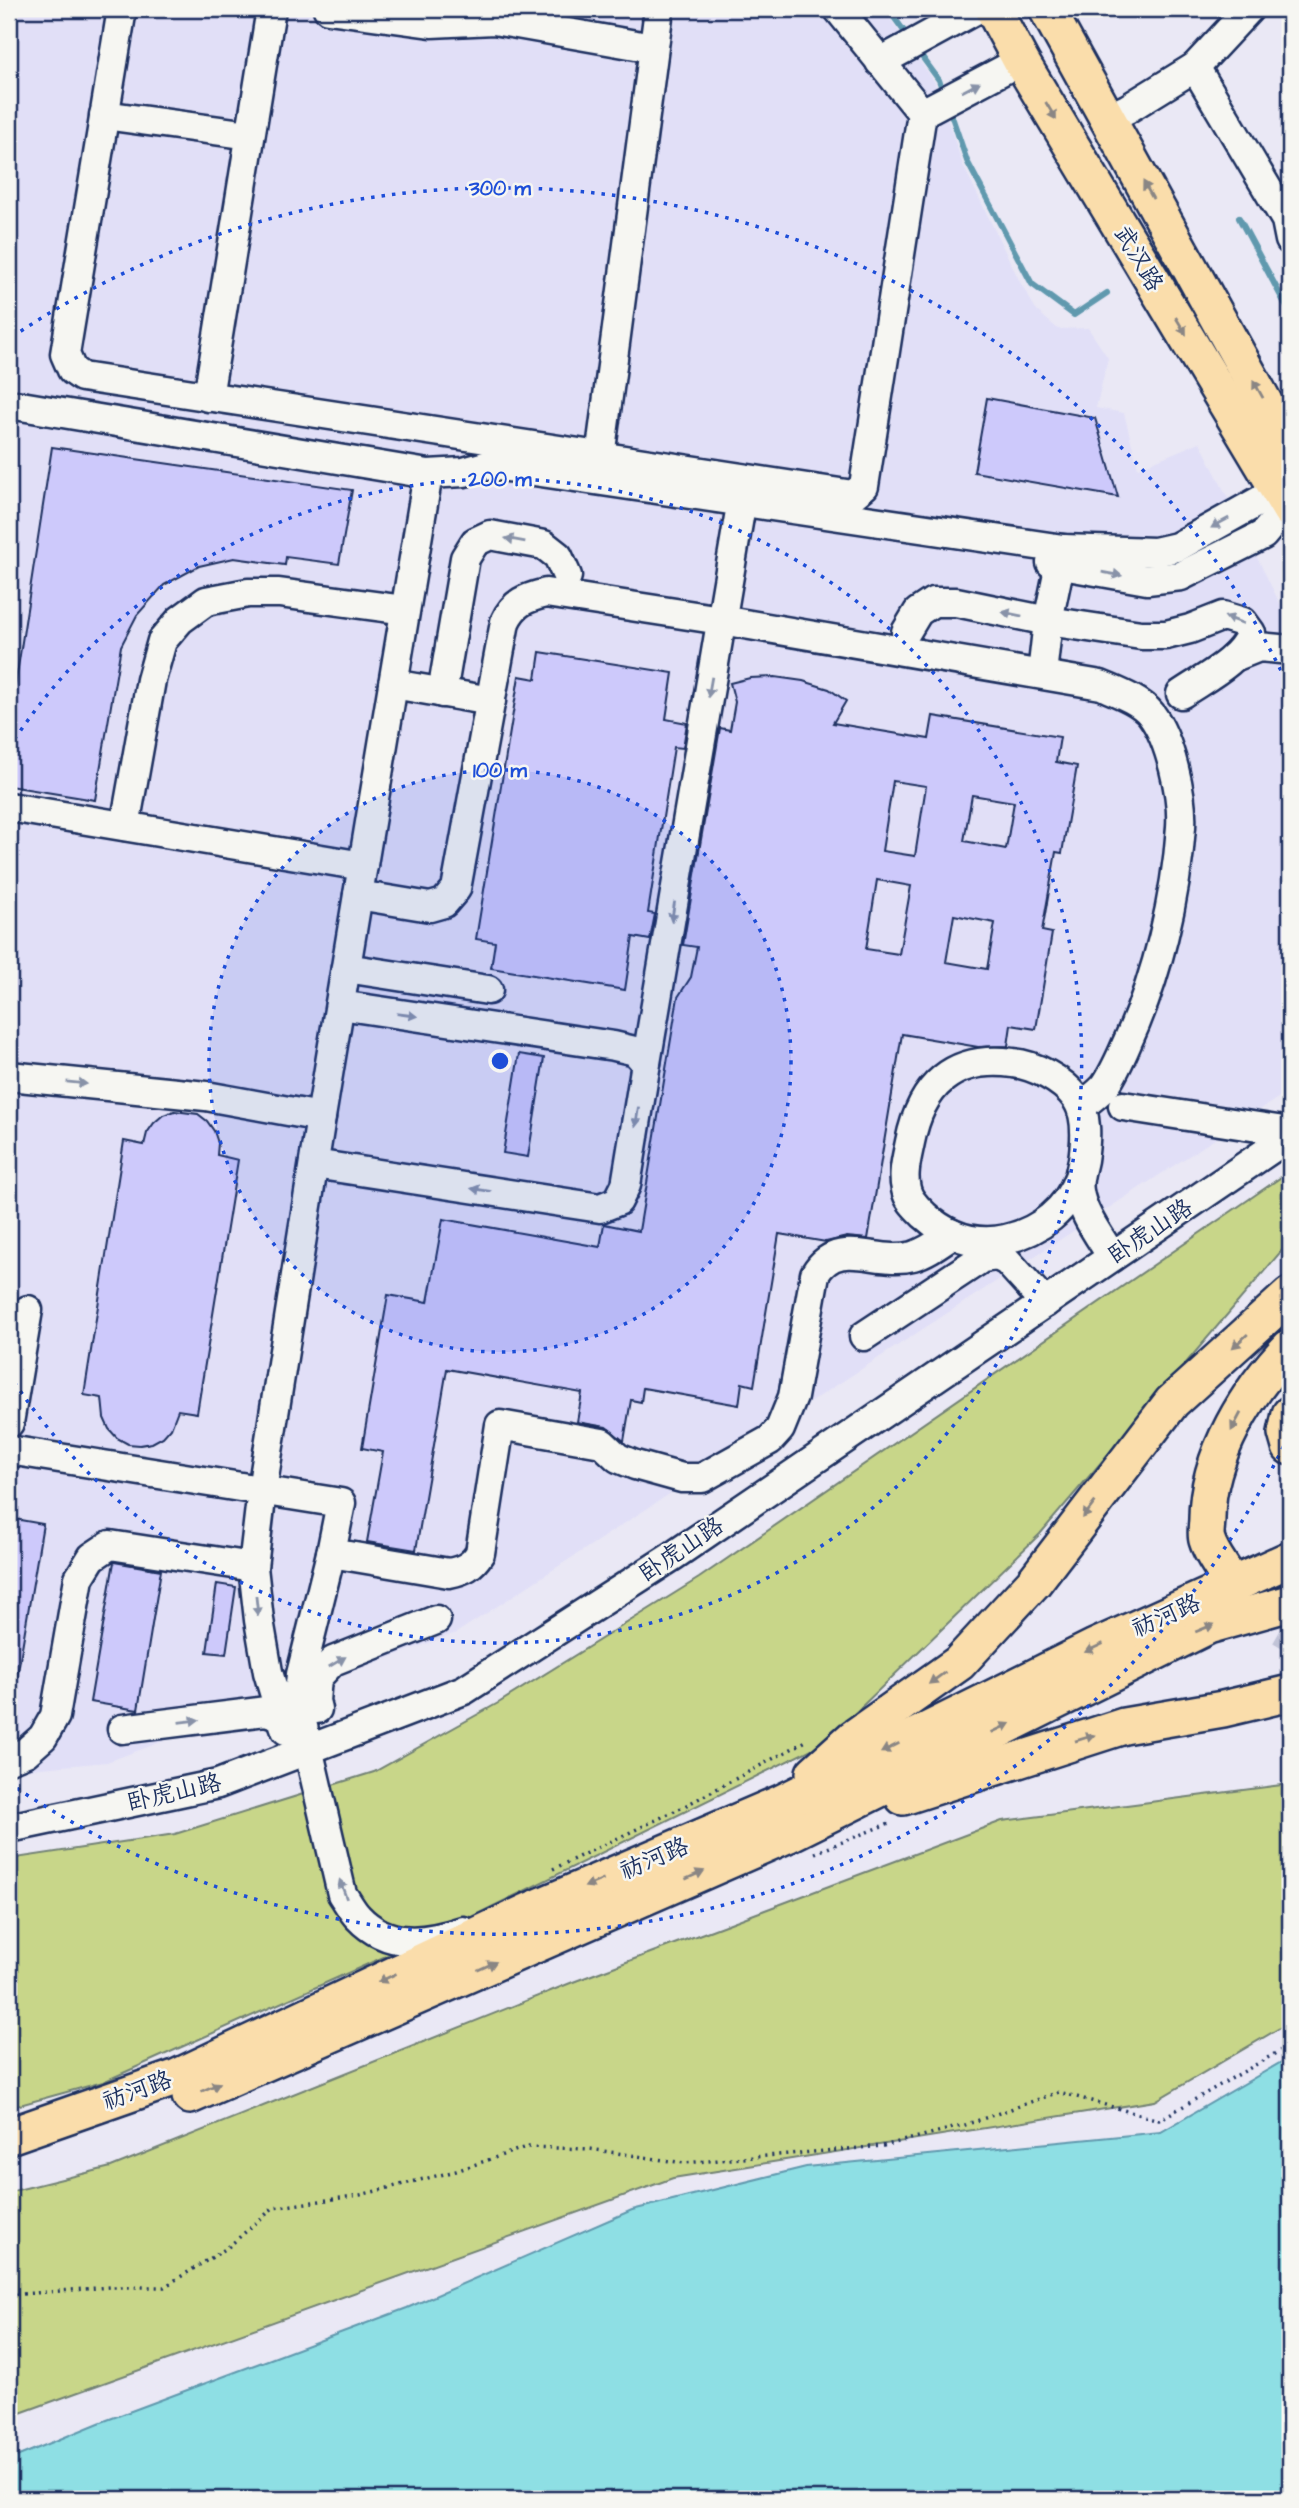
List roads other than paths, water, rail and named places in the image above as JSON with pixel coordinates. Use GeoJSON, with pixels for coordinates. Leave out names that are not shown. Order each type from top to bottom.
{"type":"FeatureCollection","features":[{"type":"Feature","properties":{"kind":"main road","name":"武汉路"},"geometry":{"type":"LineString","coordinates":[[993,9],[1022,63],[1287,505]]}},
{"type":"Feature","properties":{"kind":"main road","name":"武汉路"},"geometry":{"type":"LineString","coordinates":[[1046,9],[1290,449]]}},
{"type":"Feature","properties":{"kind":"main road"},"geometry":{"type":"LineString","coordinates":[[791,1832],[853,1738],[959,1663],[1034,1582],[1172,1402],[1290,1295]]}},
{"type":"Feature","properties":{"kind":"main road"},"geometry":{"type":"LineString","coordinates":[[1225,1573],[1207,1540],[1207,1506],[1217,1462],[1237,1418],[1275,1362],[1290,1347]]}},
{"type":"Feature","properties":{"kind":"main road"},"geometry":{"type":"LineString","coordinates":[[1290,1413],[1286,1433],[1290,1447]]}},
{"type":"Feature","properties":{"kind":"main road","name":"祊河路"},"geometry":{"type":"LineString","coordinates":[[9,2136],[175,2078],[529,1911],[791,1832],[1095,1647],[1290,1559]]}},
{"type":"Feature","properties":{"kind":"main road","name":"祊河路"},"geometry":{"type":"LineString","coordinates":[[9,2160],[183,2099],[791,1832],[1208,1626],[1290,1603]]}},
{"type":"Feature","properties":{"kind":"main road"},"geometry":{"type":"LineString","coordinates":[[791,1832],[1124,1726],[1223,1709],[1290,1693]]}},
{"type":"Feature","properties":{"kind":"street"},"geometry":{"type":"LineString","coordinates":[[122,9],[65,355],[72,370],[82,377],[853,495],[863,486],[922,113],[838,9]]}},
{"type":"Feature","properties":{"kind":"street"},"geometry":{"type":"LineString","coordinates":[[208,397],[271,9]]}},
{"type":"Feature","properties":{"kind":"street"},"geometry":{"type":"LineString","coordinates":[[328,9],[431,23],[494,20],[653,48]]}},
{"type":"Feature","properties":{"kind":"street"},"geometry":{"type":"LineString","coordinates":[[600,457],[659,9]]}},
{"type":"Feature","properties":{"kind":"street"},"geometry":{"type":"LineString","coordinates":[[880,62],[977,9]]}},
{"type":"Feature","properties":{"kind":"street"},"geometry":{"type":"LineString","coordinates":[[1108,118],[1128,109],[1195,66],[1249,9]]}},
{"type":"Feature","properties":{"kind":"street"},"geometry":{"type":"LineString","coordinates":[[922,113],[1007,68],[1022,63]]}},
{"type":"Feature","properties":{"kind":"street"},"geometry":{"type":"LineString","coordinates":[[1195,66],[1286,220],[1290,240]]}},
{"type":"Feature","properties":{"kind":"street"},"geometry":{"type":"LineString","coordinates":[[104,115],[250,135]]}},
{"type":"Feature","properties":{"kind":"street"},"geometry":{"type":"LineString","coordinates":[[9,404],[428,474],[464,472],[489,465],[508,467],[1062,557]]}},
{"type":"Feature","properties":{"kind":"street"},"geometry":{"type":"LineString","coordinates":[[464,472],[739,517],[1062,557],[1155,552],[1177,547],[1287,505]]}},
{"type":"Feature","properties":{"kind":"street"},"geometry":{"type":"LineString","coordinates":[[309,1749],[288,1736],[281,1716],[268,1672],[253,1567],[262,1490],[321,1117],[428,474]]}},
{"type":"Feature","properties":{"kind":"street"},"geometry":{"type":"LineString","coordinates":[[314,1164],[600,1208],[618,1201],[626,1185],[739,517]]}},
{"type":"Feature","properties":{"kind":"street"},"geometry":{"type":"LineString","coordinates":[[442,693],[465,558],[475,542],[490,535],[544,545],[558,556],[567,576]]}},
{"type":"Feature","properties":{"kind":"street"},"geometry":{"type":"LineString","coordinates":[[1042,674],[1048,621],[1062,557]]}},
{"type":"Feature","properties":{"kind":"street"},"geometry":{"type":"LineString","coordinates":[[125,826],[151,680],[162,641],[180,621],[206,601],[248,593],[279,593],[405,610]]}},
{"type":"Feature","properties":{"kind":"street"},"geometry":{"type":"LineString","coordinates":[[358,895],[430,907],[444,903],[456,890],[505,622],[511,609],[525,598],[546,593],[1101,685],[1128,697],[1150,713],[1163,737],[1177,782],[1181,824],[1174,882],[1158,957],[1141,1013],[1105,1086],[1081,1107]]}},
{"type":"Feature","properties":{"kind":"street"},"geometry":{"type":"LineString","coordinates":[[906,632],[918,612],[933,603],[956,602],[1048,621],[1141,635],[1166,635],[1191,629],[1223,616],[1243,622],[1251,633],[1246,646],[1181,694]]}},
{"type":"Feature","properties":{"kind":"street"},"geometry":{"type":"LineString","coordinates":[[1234,657],[1259,647],[1290,650]]}},
{"type":"Feature","properties":{"kind":"street"},"geometry":{"type":"LineString","coordinates":[[393,684],[491,701]]}},
{"type":"Feature","properties":{"kind":"street"},"geometry":{"type":"LineString","coordinates":[[9,807],[363,866]]}},
{"type":"Feature","properties":{"kind":"street"},"geometry":{"type":"LineString","coordinates":[[346,968],[488,990]]}},
{"type":"Feature","properties":{"kind":"street"},"geometry":{"type":"LineString","coordinates":[[340,1005],[614,1046],[635,1051],[646,1063]]}},
{"type":"Feature","properties":{"kind":"street"},"geometry":{"type":"LineString","coordinates":[[1079,1177],[1073,1194],[1064,1205],[1046,1222],[1018,1236],[992,1242],[969,1240],[952,1234],[935,1225],[912,1203],[905,1189],[905,1168],[914,1118],[931,1088],[947,1074],[975,1062],[1021,1064],[1065,1085],[1081,1107],[1085,1128],[1079,1191],[1083,1204],[1112,1257]]}},
{"type":"Feature","properties":{"kind":"street"},"geometry":{"type":"LineString","coordinates":[[9,1076],[206,1096],[321,1117]]}},
{"type":"Feature","properties":{"kind":"street"},"geometry":{"type":"LineString","coordinates":[[1123,1106],[1290,1134]]}},
{"type":"Feature","properties":{"kind":"street","name":"卧虎山路"},"geometry":{"type":"LineString","coordinates":[[9,1828],[218,1784],[464,1690],[685,1548],[1290,1134]]}},
{"type":"Feature","properties":{"kind":"street"},"geometry":{"type":"LineString","coordinates":[[331,1553],[449,1573],[474,1564],[480,1553],[500,1425],[601,1443],[618,1458],[635,1465],[682,1478],[702,1478],[770,1440],[780,1430],[793,1397],[816,1274],[822,1262],[833,1255],[849,1253],[891,1259],[913,1256],[952,1234]]}},
{"type":"Feature","properties":{"kind":"street"},"geometry":{"type":"LineString","coordinates":[[864,1336],[982,1258],[997,1256],[1007,1261],[1045,1303]]}},
{"type":"Feature","properties":{"kind":"street"},"geometry":{"type":"LineString","coordinates":[[9,1423],[28,1310]]}},
{"type":"Feature","properties":{"kind":"street"},"geometry":{"type":"LineString","coordinates":[[9,1450],[341,1503],[301,1674],[298,1705],[342,1894],[359,1918],[387,1937],[401,1942],[442,1938],[529,1911]]}},
{"type":"Feature","properties":{"kind":"street"},"geometry":{"type":"LineString","coordinates":[[9,1759],[26,1752],[43,1737],[55,1716],[79,1578],[92,1557],[110,1545],[253,1567]]}},
{"type":"Feature","properties":{"kind":"street"},"geometry":{"type":"LineString","coordinates":[[309,1749],[317,1678],[334,1661],[436,1620]]}},
{"type":"Feature","properties":{"kind":"street"},"geometry":{"type":"LineString","coordinates":[[122,1729],[266,1711],[281,1716]]}},
{"type":"Feature","properties":{"kind":"water"},"geometry":{"type":"Polygon","coordinates":[[[1290,2057],[1290,2499],[9,2499],[9,2460],[99,2423],[407,2308],[632,2210],[806,2167],[1161,2132],[1290,2057]]]}},
{"type":"Feature","properties":{"kind":"waterway"},"geometry":{"type":"LineString","coordinates":[[888,9],[909,38]]}},
{"type":"Feature","properties":{"kind":"waterway"},"geometry":{"type":"LineString","coordinates":[[917,50],[939,80],[944,94]]}},
{"type":"Feature","properties":{"kind":"waterway"},"geometry":{"type":"LineString","coordinates":[[949,108],[967,161],[1032,284],[1074,315],[1107,293]]}},
{"type":"Feature","properties":{"kind":"waterway"},"geometry":{"type":"LineString","coordinates":[[1239,218],[1290,313]]}},
{"type":"Feature","properties":{"kind":"tunnel"},"geometry":{"type":"LineString","coordinates":[[1239,1598],[1243,1605],[1290,1632]]}}]}
